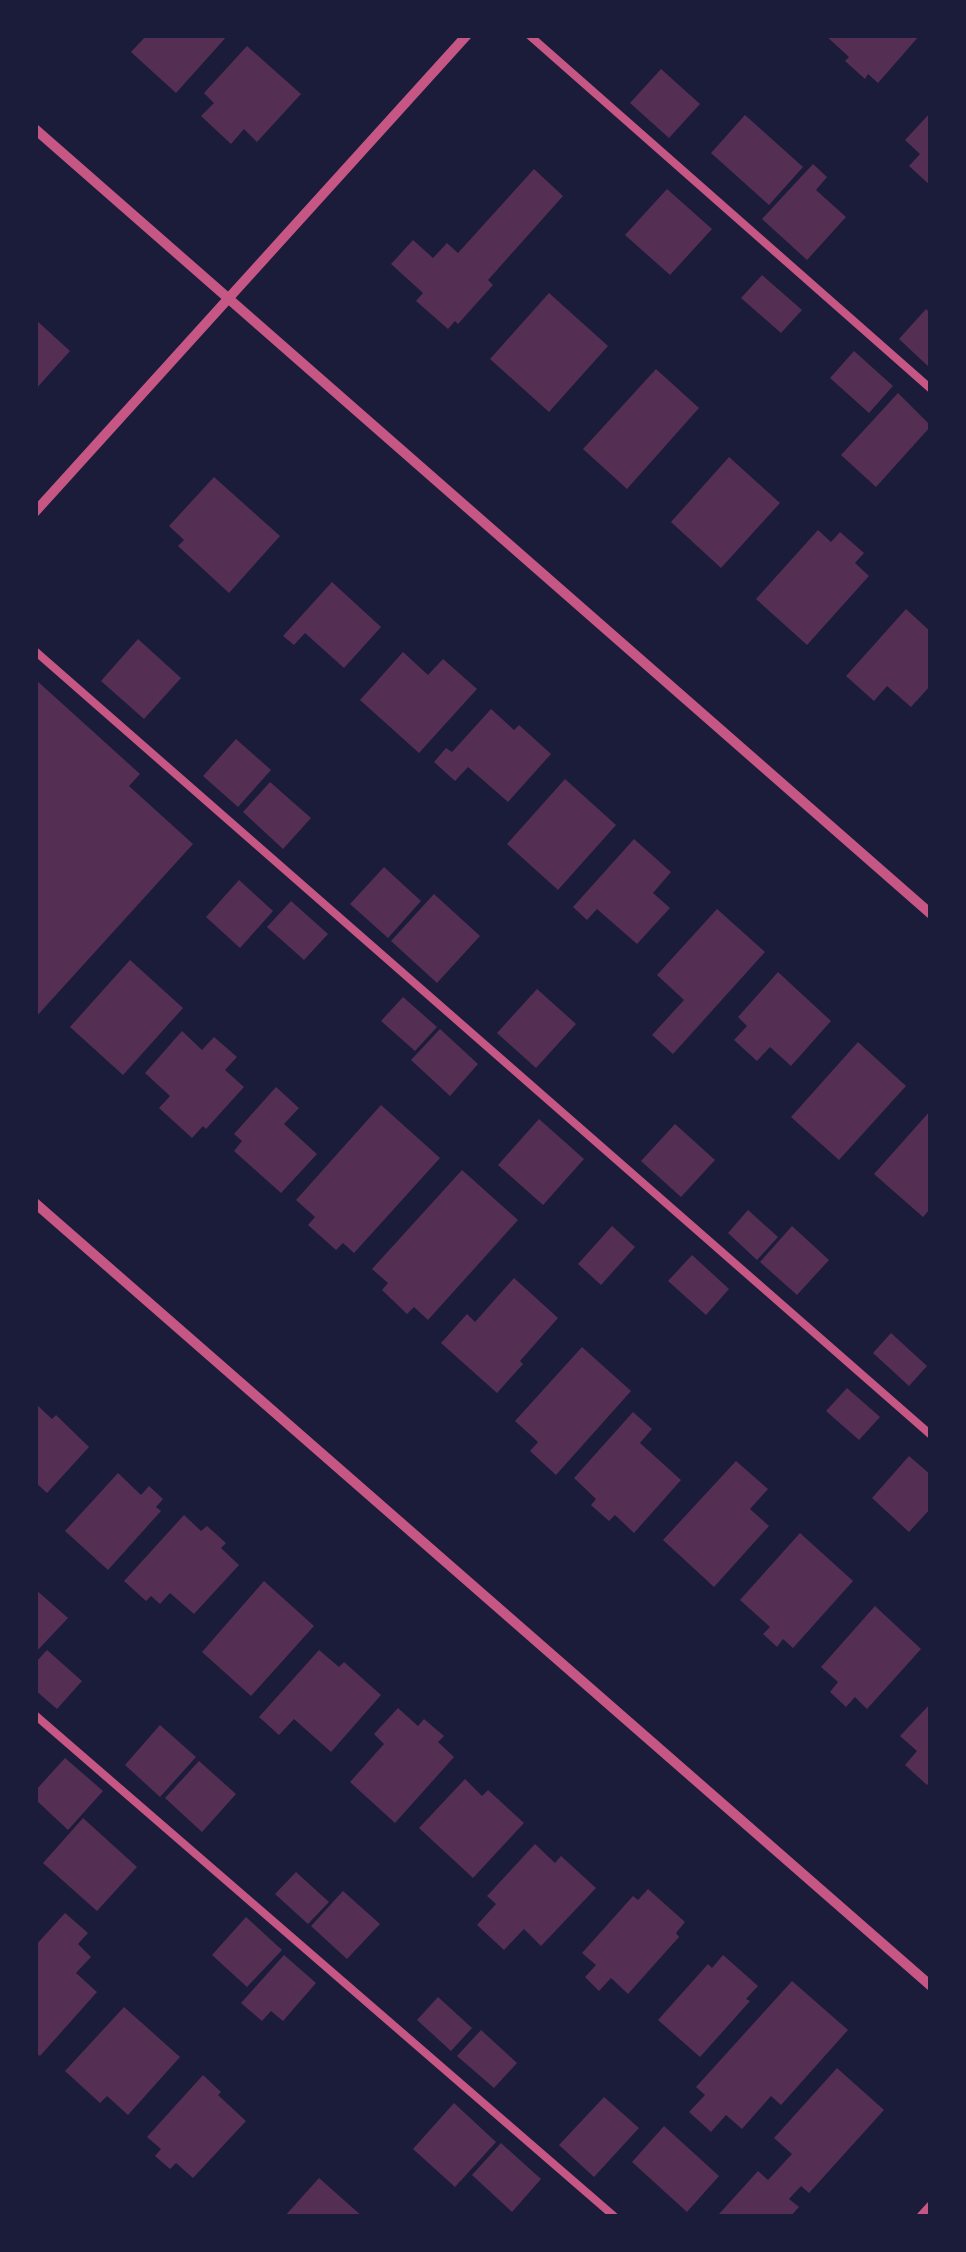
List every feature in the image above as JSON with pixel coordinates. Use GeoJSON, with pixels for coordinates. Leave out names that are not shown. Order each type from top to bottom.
{"type":"FeatureCollection","features":[{"type":"Feature","properties":{"kind":"street"},"geometry":{"type":"LineString","coordinates":[[35,512],[467,35]]}},
{"type":"Feature","properties":{"kind":"street"},"geometry":{"type":"LineString","coordinates":[[35,129],[931,914]]}},
{"type":"Feature","properties":{"kind":"street"},"geometry":{"type":"LineString","coordinates":[[35,1203],[931,1986]]}},
{"type":"Feature","properties":{"kind":"street"},"geometry":{"type":"LineString","coordinates":[[921,2217],[931,2206]]}},
{"type":"Feature","properties":{"kind":"lane"},"geometry":{"type":"LineString","coordinates":[[529,35],[931,389]]}},
{"type":"Feature","properties":{"kind":"lane"},"geometry":{"type":"LineString","coordinates":[[35,651],[931,1434]]}},
{"type":"Feature","properties":{"kind":"lane"},"geometry":{"type":"LineString","coordinates":[[35,1715],[615,2217]]}},
{"type":"Feature","properties":{"kind":"building"},"geometry":{"type":"Polygon","coordinates":[[[147,35],[228,35],[176,93],[131,52],[147,35]]]}},
{"type":"Feature","properties":{"kind":"building"},"geometry":{"type":"Polygon","coordinates":[[[825,35],[920,35],[878,83],[868,74],[865,79],[845,61],[849,57],[825,35]]]}},
{"type":"Feature","properties":{"kind":"building"},"geometry":{"type":"Polygon","coordinates":[[[247,46],[301,94],[257,142],[244,129],[231,144],[201,116],[214,103],[204,93],[247,46]]]}},
{"type":"Feature","properties":{"kind":"building"},"geometry":{"type":"Polygon","coordinates":[[[661,69],[700,104],[669,138],[630,103],[661,69]]]}},
{"type":"Feature","properties":{"kind":"building"},"geometry":{"type":"Polygon","coordinates":[[[931,112],[931,186],[909,166],[920,154],[905,140],[931,112]]]}},
{"type":"Feature","properties":{"kind":"building"},"geometry":{"type":"Polygon","coordinates":[[[745,115],[803,167],[769,205],[711,153],[745,115]]]}},
{"type":"Feature","properties":{"kind":"building"},"geometry":{"type":"Polygon","coordinates":[[[813,164],[827,177],[816,190],[846,217],[807,260],[762,219],[813,164]]]}},
{"type":"Feature","properties":{"kind":"building"},"geometry":{"type":"Polygon","coordinates":[[[534,169],[563,196],[488,280],[493,285],[458,324],[455,321],[448,329],[416,301],[423,293],[391,264],[413,240],[433,258],[447,243],[458,253],[534,169]]]}},
{"type":"Feature","properties":{"kind":"building"},"geometry":{"type":"Polygon","coordinates":[[[667,189],[712,229],[670,275],[625,235],[667,189]]]}},
{"type":"Feature","properties":{"kind":"building"},"geometry":{"type":"Polygon","coordinates":[[[762,275],[802,310],[781,333],[741,298],[762,275]]]}},
{"type":"Feature","properties":{"kind":"building"},"geometry":{"type":"Polygon","coordinates":[[[549,293],[608,346],[549,412],[490,359],[549,293]]]}},
{"type":"Feature","properties":{"kind":"building"},"geometry":{"type":"Polygon","coordinates":[[[926,309],[931,314],[931,369],[899,339],[926,309]]]}},
{"type":"Feature","properties":{"kind":"building"},"geometry":{"type":"Polygon","coordinates":[[[35,319],[70,351],[35,390],[35,319]]]}},
{"type":"Feature","properties":{"kind":"building"},"geometry":{"type":"Polygon","coordinates":[[[854,351],[893,386],[869,413],[830,378],[854,351]]]}},
{"type":"Feature","properties":{"kind":"building"},"geometry":{"type":"Polygon","coordinates":[[[656,369],[699,408],[627,489],[583,449],[656,369]]]}},
{"type":"Feature","properties":{"kind":"building"},"geometry":{"type":"Polygon","coordinates":[[[898,393],[931,426],[876,487],[841,455],[898,393]]]}},
{"type":"Feature","properties":{"kind":"building"},"geometry":{"type":"Polygon","coordinates":[[[729,457],[780,503],[721,568],[671,522],[729,457]]]}},
{"type":"Feature","properties":{"kind":"building"},"geometry":{"type":"Polygon","coordinates":[[[214,477],[280,536],[229,593],[178,546],[184,540],[169,526],[214,477]]]}},
{"type":"Feature","properties":{"kind":"building"},"geometry":{"type":"Polygon","coordinates":[[[818,530],[831,542],[840,532],[864,553],[855,563],[869,576],[807,645],[756,599],[818,530]]]}},
{"type":"Feature","properties":{"kind":"building"},"geometry":{"type":"Polygon","coordinates":[[[332,582],[381,627],[344,668],[305,633],[294,645],[283,636],[332,582]]]}},
{"type":"Feature","properties":{"kind":"building"},"geometry":{"type":"Polygon","coordinates":[[[906,609],[931,632],[931,685],[911,707],[887,686],[874,701],[846,676],[906,609]]]}},
{"type":"Feature","properties":{"kind":"building"},"geometry":{"type":"Polygon","coordinates":[[[138,639],[181,678],[144,719],[101,681],[138,639]]]}},
{"type":"Feature","properties":{"kind":"building"},"geometry":{"type":"Polygon","coordinates":[[[403,652],[428,675],[443,659],[477,689],[419,753],[360,700],[403,652]]]}},
{"type":"Feature","properties":{"kind":"building"},"geometry":{"type":"Polygon","coordinates":[[[35,679],[140,774],[129,786],[193,844],[35,1018],[35,679]]]}},
{"type":"Feature","properties":{"kind":"building"},"geometry":{"type":"Polygon","coordinates":[[[491,709],[514,730],[519,725],[551,754],[508,802],[468,767],[455,781],[434,762],[446,748],[452,752],[491,709]]]}},
{"type":"Feature","properties":{"kind":"building"},"geometry":{"type":"Polygon","coordinates":[[[236,739],[271,770],[238,807],[203,776],[236,739]]]}},
{"type":"Feature","properties":{"kind":"building"},"geometry":{"type":"Polygon","coordinates":[[[565,779],[616,825],[558,890],[507,844],[565,779]]]}},
{"type":"Feature","properties":{"kind":"building"},"geometry":{"type":"Polygon","coordinates":[[[270,782],[311,818],[283,849],[243,812],[270,782]]]}},
{"type":"Feature","properties":{"kind":"building"},"geometry":{"type":"Polygon","coordinates":[[[634,839],[671,872],[653,893],[670,908],[637,944],[597,909],[587,920],[573,907],[634,839]]]}},
{"type":"Feature","properties":{"kind":"building"},"geometry":{"type":"Polygon","coordinates":[[[384,867],[421,901],[388,938],[350,904],[384,867]]]}},
{"type":"Feature","properties":{"kind":"building"},"geometry":{"type":"Polygon","coordinates":[[[239,880],[273,911],[240,948],[206,917],[239,880]]]}},
{"type":"Feature","properties":{"kind":"building"},"geometry":{"type":"Polygon","coordinates":[[[434,894],[480,936],[437,983],[391,941],[434,894]]]}},
{"type":"Feature","properties":{"kind":"building"},"geometry":{"type":"Polygon","coordinates":[[[291,901],[328,934],[304,960],[267,927],[291,901]]]}},
{"type":"Feature","properties":{"kind":"building"},"geometry":{"type":"Polygon","coordinates":[[[717,909],[765,952],[673,1054],[652,1035],[684,1000],[657,975],[717,909]]]}},
{"type":"Feature","properties":{"kind":"building"},"geometry":{"type":"Polygon","coordinates":[[[130,960],[183,1008],[123,1075],[70,1027],[130,960]]]}},
{"type":"Feature","properties":{"kind":"building"},"geometry":{"type":"Polygon","coordinates":[[[778,972],[831,1021],[791,1066],[770,1047],[757,1061],[734,1040],[747,1026],[738,1017],[778,972]]]}},
{"type":"Feature","properties":{"kind":"building"},"geometry":{"type":"Polygon","coordinates":[[[537,989],[576,1024],[536,1068],[497,1033],[537,989]]]}},
{"type":"Feature","properties":{"kind":"building"},"geometry":{"type":"Polygon","coordinates":[[[403,997],[437,1027],[415,1051],[381,1021],[403,997]]]}},
{"type":"Feature","properties":{"kind":"building"},"geometry":{"type":"Polygon","coordinates":[[[440,1029],[478,1064],[450,1096],[411,1060],[440,1029]]]}},
{"type":"Feature","properties":{"kind":"building"},"geometry":{"type":"Polygon","coordinates":[[[182,1031],[202,1050],[214,1037],[237,1057],[225,1070],[244,1087],[206,1129],[203,1126],[192,1138],[159,1108],[170,1096],[145,1073],[182,1031]]]}},
{"type":"Feature","properties":{"kind":"building"},"geometry":{"type":"Polygon","coordinates":[[[858,1042],[906,1086],[839,1160],[791,1117],[858,1042]]]}},
{"type":"Feature","properties":{"kind":"building"},"geometry":{"type":"Polygon","coordinates":[[[276,1087],[299,1108],[284,1124],[317,1154],[281,1193],[234,1151],[242,1141],[234,1134],[276,1087]]]}},
{"type":"Feature","properties":{"kind":"building"},"geometry":{"type":"Polygon","coordinates":[[[381,1105],[440,1158],[354,1253],[343,1243],[336,1250],[308,1225],[315,1217],[296,1200],[381,1105]]]}},
{"type":"Feature","properties":{"kind":"building"},"geometry":{"type":"Polygon","coordinates":[[[931,1110],[931,1208],[923,1217],[874,1174],[931,1110]]]}},
{"type":"Feature","properties":{"kind":"building"},"geometry":{"type":"Polygon","coordinates":[[[539,1119],[584,1159],[543,1205],[498,1165],[539,1119]]]}},
{"type":"Feature","properties":{"kind":"building"},"geometry":{"type":"Polygon","coordinates":[[[675,1124],[715,1160],[681,1197],[641,1161],[675,1124]]]}},
{"type":"Feature","properties":{"kind":"building"},"geometry":{"type":"Polygon","coordinates":[[[462,1170],[518,1220],[428,1320],[414,1307],[407,1314],[382,1290],[388,1283],[372,1269],[462,1170]]]}},
{"type":"Feature","properties":{"kind":"building"},"geometry":{"type":"Polygon","coordinates":[[[748,1210],[778,1237],[757,1260],[728,1233],[748,1210]]]}},
{"type":"Feature","properties":{"kind":"building"},"geometry":{"type":"Polygon","coordinates":[[[612,1226],[635,1247],[601,1285],[578,1264],[612,1226]]]}},
{"type":"Feature","properties":{"kind":"building"},"geometry":{"type":"Polygon","coordinates":[[[792,1226],[829,1260],[797,1295],[760,1262],[792,1226]]]}},
{"type":"Feature","properties":{"kind":"building"},"geometry":{"type":"Polygon","coordinates":[[[692,1255],[729,1289],[706,1315],[668,1281],[692,1255]]]}},
{"type":"Feature","properties":{"kind":"building"},"geometry":{"type":"Polygon","coordinates":[[[514,1278],[558,1318],[497,1393],[441,1343],[467,1314],[475,1322],[514,1278]]]}},
{"type":"Feature","properties":{"kind":"building"},"geometry":{"type":"Polygon","coordinates":[[[891,1333],[927,1366],[909,1386],[873,1353],[891,1333]]]}},
{"type":"Feature","properties":{"kind":"building"},"geometry":{"type":"Polygon","coordinates":[[[582,1347],[631,1391],[556,1475],[530,1451],[538,1442],[515,1421],[582,1347]]]}},
{"type":"Feature","properties":{"kind":"building"},"geometry":{"type":"Polygon","coordinates":[[[847,1388],[880,1417],[859,1440],[826,1411],[847,1388]]]}},
{"type":"Feature","properties":{"kind":"building"},"geometry":{"type":"Polygon","coordinates":[[[37,1405],[52,1419],[56,1415],[89,1447],[47,1493],[35,1482],[37,1405]]]}},
{"type":"Feature","properties":{"kind":"building"},"geometry":{"type":"Polygon","coordinates":[[[633,1412],[652,1429],[640,1443],[681,1480],[634,1533],[615,1515],[609,1521],[591,1505],[596,1499],[574,1478],[633,1412]]]}},
{"type":"Feature","properties":{"kind":"building"},"geometry":{"type":"Polygon","coordinates":[[[909,1456],[931,1475],[931,1508],[909,1532],[872,1498],[909,1456]]]}},
{"type":"Feature","properties":{"kind":"building"},"geometry":{"type":"Polygon","coordinates":[[[736,1461],[768,1489],[750,1509],[769,1526],[714,1587],[663,1540],[736,1461]]]}},
{"type":"Feature","properties":{"kind":"building"},"geometry":{"type":"Polygon","coordinates":[[[118,1473],[141,1495],[149,1486],[163,1499],[156,1507],[161,1511],[108,1570],[65,1531],[118,1473]]]}},
{"type":"Feature","properties":{"kind":"building"},"geometry":{"type":"Polygon","coordinates":[[[184,1515],[201,1531],[207,1526],[226,1543],[221,1548],[239,1565],[194,1614],[170,1593],[160,1604],[151,1596],[146,1601],[124,1581],[184,1515]]]}},
{"type":"Feature","properties":{"kind":"building"},"geometry":{"type":"Polygon","coordinates":[[[800,1533],[853,1581],[793,1648],[783,1639],[777,1647],[763,1634],[770,1627],[740,1600],[800,1533]]]}},
{"type":"Feature","properties":{"kind":"building"},"geometry":{"type":"Polygon","coordinates":[[[264,1581],[314,1626],[251,1696],[202,1652],[264,1581]]]}},
{"type":"Feature","properties":{"kind":"building"},"geometry":{"type":"Polygon","coordinates":[[[35,1589],[68,1618],[35,1653],[35,1589]]]}},
{"type":"Feature","properties":{"kind":"building"},"geometry":{"type":"Polygon","coordinates":[[[875,1606],[921,1649],[867,1709],[855,1697],[846,1707],[830,1692],[838,1682],[821,1667],[875,1606]]]}},
{"type":"Feature","properties":{"kind":"building"},"geometry":{"type":"Polygon","coordinates":[[[47,1650],[82,1681],[57,1709],[35,1690],[35,1663],[47,1650]]]}},
{"type":"Feature","properties":{"kind":"building"},"geometry":{"type":"Polygon","coordinates":[[[319,1650],[339,1667],[344,1662],[381,1695],[331,1752],[294,1719],[279,1735],[259,1717],[319,1650]]]}},
{"type":"Feature","properties":{"kind":"building"},"geometry":{"type":"Polygon","coordinates":[[[931,1703],[931,1780],[927,1785],[905,1765],[917,1751],[900,1736],[931,1703]]]}},
{"type":"Feature","properties":{"kind":"building"},"geometry":{"type":"Polygon","coordinates":[[[398,1708],[418,1726],[424,1719],[444,1736],[438,1742],[454,1757],[395,1823],[350,1782],[384,1744],[374,1734],[398,1708]]]}},
{"type":"Feature","properties":{"kind":"building"},"geometry":{"type":"Polygon","coordinates":[[[160,1725],[196,1757],[160,1797],[125,1765],[160,1725]]]}},
{"type":"Feature","properties":{"kind":"building"},"geometry":{"type":"Polygon","coordinates":[[[65,1758],[103,1791],[68,1830],[35,1799],[35,1791],[65,1758]]]}},
{"type":"Feature","properties":{"kind":"building"},"geometry":{"type":"Polygon","coordinates":[[[199,1761],[236,1794],[202,1832],[165,1798],[199,1761]]]}},
{"type":"Feature","properties":{"kind":"building"},"geometry":{"type":"Polygon","coordinates":[[[465,1779],[482,1796],[488,1790],[524,1823],[473,1878],[419,1828],[465,1779]]]}},
{"type":"Feature","properties":{"kind":"building"},"geometry":{"type":"Polygon","coordinates":[[[83,1818],[137,1867],[97,1911],[43,1863],[83,1818]]]}},
{"type":"Feature","properties":{"kind":"building"},"geometry":{"type":"Polygon","coordinates":[[[535,1844],[555,1863],[561,1856],[596,1888],[541,1946],[524,1929],[504,1950],[477,1925],[496,1904],[487,1896],[535,1844]]]}},
{"type":"Feature","properties":{"kind":"building"},"geometry":{"type":"Polygon","coordinates":[[[296,1872],[329,1902],[308,1924],[275,1894],[296,1872]]]}},
{"type":"Feature","properties":{"kind":"building"},"geometry":{"type":"Polygon","coordinates":[[[648,1889],[685,1922],[676,1933],[679,1937],[628,1994],[611,1978],[599,1991],[585,1977],[596,1965],[582,1953],[633,1896],[638,1900],[648,1889]]]}},
{"type":"Feature","properties":{"kind":"building"},"geometry":{"type":"Polygon","coordinates":[[[343,1891],[380,1924],[347,1959],[311,1926],[343,1891]]]}},
{"type":"Feature","properties":{"kind":"building"},"geometry":{"type":"Polygon","coordinates":[[[65,1913],[88,1933],[78,1944],[91,1957],[76,1973],[97,1992],[40,2056],[35,2052],[35,1946],[65,1913]]]}},
{"type":"Feature","properties":{"kind":"building"},"geometry":{"type":"Polygon","coordinates":[[[246,1917],[282,1950],[247,1987],[212,1955],[246,1917]]]}},
{"type":"Feature","properties":{"kind":"building"},"geometry":{"type":"Polygon","coordinates":[[[284,1955],[316,1983],[283,2021],[271,2011],[262,2021],[241,2003],[284,1955]]]}},
{"type":"Feature","properties":{"kind":"building"},"geometry":{"type":"Polygon","coordinates":[[[723,1955],[758,1986],[746,1999],[750,2001],[700,2057],[658,2020],[708,1964],[712,1968],[723,1955]]]}},
{"type":"Feature","properties":{"kind":"building"},"geometry":{"type":"Polygon","coordinates":[[[792,1981],[848,2030],[781,2105],[771,2096],[742,2129],[726,2115],[711,2132],[689,2112],[705,2095],[696,2087],[792,1981]]]}},
{"type":"Feature","properties":{"kind":"building"},"geometry":{"type":"Polygon","coordinates":[[[438,1997],[472,2028],[451,2051],[417,2020],[438,1997]]]}},
{"type":"Feature","properties":{"kind":"building"},"geometry":{"type":"Polygon","coordinates":[[[124,2007],[180,2057],[128,2115],[107,2096],[100,2103],[65,2071],[124,2007]]]}},
{"type":"Feature","properties":{"kind":"building"},"geometry":{"type":"Polygon","coordinates":[[[481,2030],[517,2063],[494,2088],[457,2056],[481,2030]]]}},
{"type":"Feature","properties":{"kind":"building"},"geometry":{"type":"Polygon","coordinates":[[[837,2068],[884,2110],[809,2193],[801,2186],[789,2199],[799,2207],[790,2217],[722,2217],[719,2214],[758,2171],[768,2180],[792,2154],[774,2138],[837,2068]]]}},
{"type":"Feature","properties":{"kind":"building"},"geometry":{"type":"Polygon","coordinates":[[[203,2075],[246,2121],[193,2178],[176,2163],[170,2169],[155,2156],[161,2149],[147,2137],[203,2075]]]}},
{"type":"Feature","properties":{"kind":"building"},"geometry":{"type":"Polygon","coordinates":[[[604,2097],[639,2128],[594,2177],[559,2145],[604,2097]]]}},
{"type":"Feature","properties":{"kind":"building"},"geometry":{"type":"Polygon","coordinates":[[[454,2103],[496,2142],[455,2187],[413,2149],[454,2103]]]}},
{"type":"Feature","properties":{"kind":"building"},"geometry":{"type":"Polygon","coordinates":[[[664,2126],[719,2176],[687,2212],[632,2162],[664,2126]]]}},
{"type":"Feature","properties":{"kind":"building"},"geometry":{"type":"Polygon","coordinates":[[[501,2143],[541,2179],[512,2212],[472,2175],[501,2143]]]}},
{"type":"Feature","properties":{"kind":"building"},"geometry":{"type":"Polygon","coordinates":[[[319,2178],[363,2217],[284,2217],[319,2178]]]}}]}
